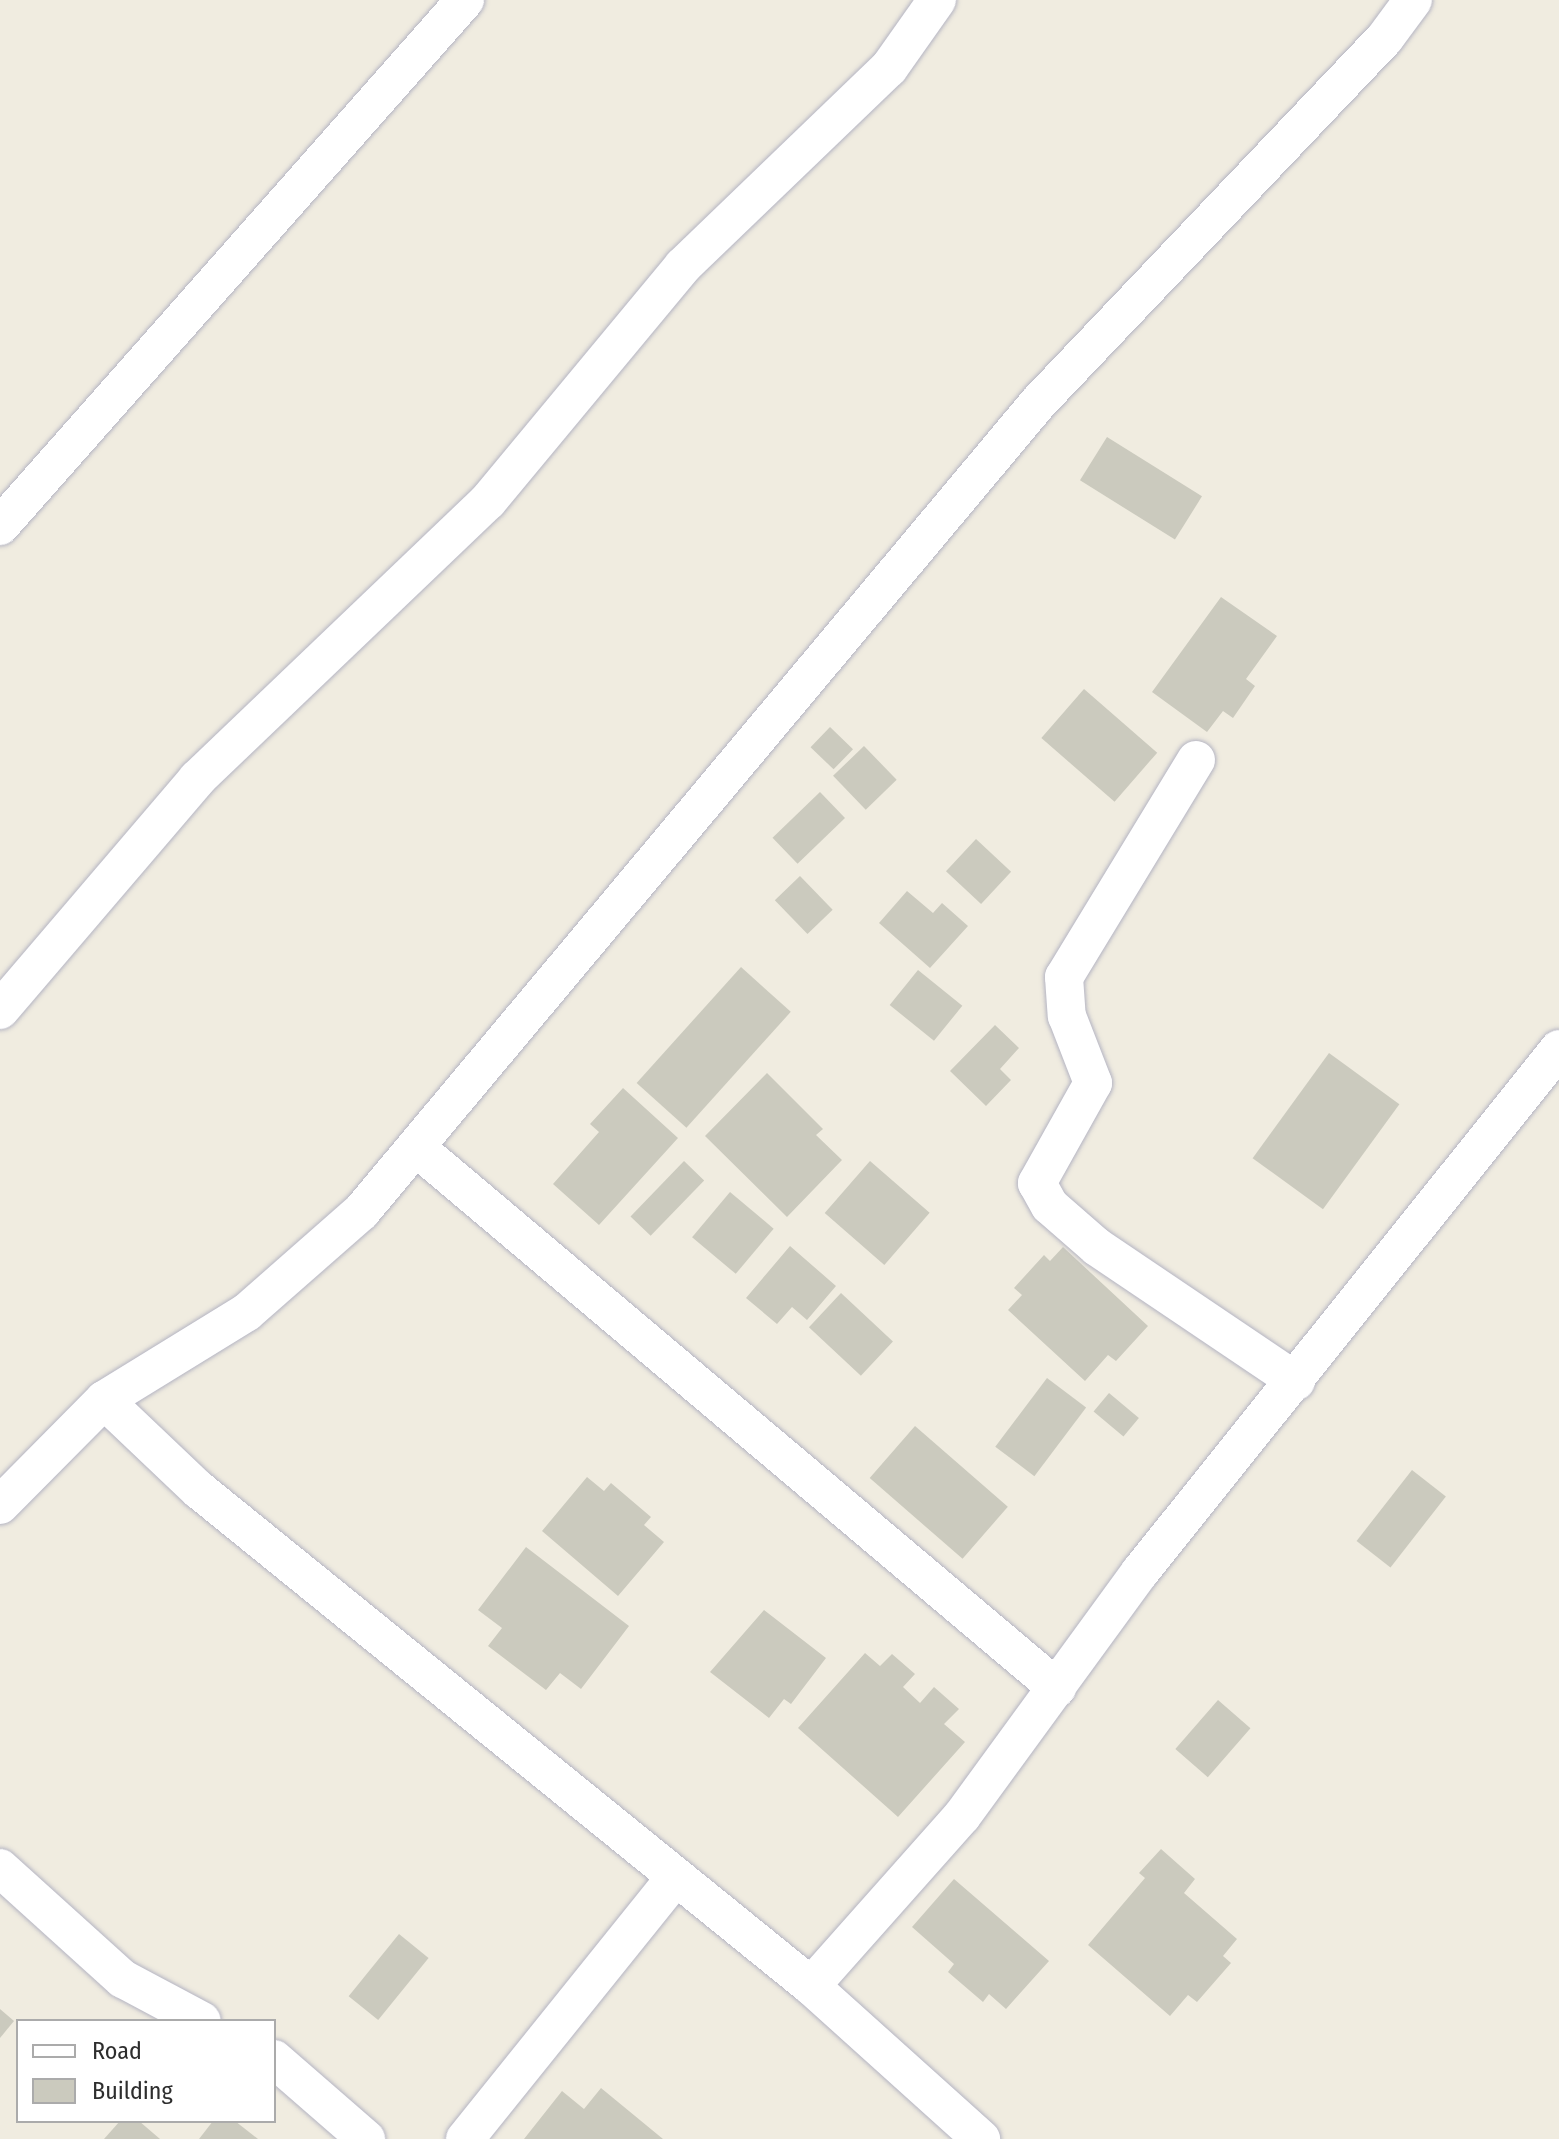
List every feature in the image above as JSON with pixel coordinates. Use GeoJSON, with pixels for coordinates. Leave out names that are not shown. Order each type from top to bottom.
{"type":"FeatureCollection","features":[{"type":"Feature","properties":{"kind":"street"},"geometry":{"type":"LineString","coordinates":[[0,526],[465,0]]}},
{"type":"Feature","properties":{"kind":"street"},"geometry":{"type":"LineString","coordinates":[[0,1010],[197,779],[488,501],[683,266],[889,68],[937,0]]}},
{"type":"Feature","properties":{"kind":"street"},"geometry":{"type":"LineString","coordinates":[[0,1505],[104,1400],[247,1312],[361,1212],[418,1149],[1037,404],[1385,38],[1413,0]]}},
{"type":"Feature","properties":{"kind":"street"},"geometry":{"type":"LineString","coordinates":[[1196,760],[1064,977],[1067,1016],[1093,1083],[1037,1183],[1050,1206],[1097,1247],[1296,1381]]}},
{"type":"Feature","properties":{"kind":"street"},"geometry":{"type":"LineString","coordinates":[[811,1986],[962,1816],[1057,1688],[1559,1049]]}},
{"type":"Feature","properties":{"kind":"street"},"geometry":{"type":"LineString","coordinates":[[418,1149],[1057,1688]]}},
{"type":"Feature","properties":{"kind":"street"},"geometry":{"type":"LineString","coordinates":[[104,1400],[172,1468],[674,1879],[811,1986],[981,2139]]}},
{"type":"Feature","properties":{"kind":"street"},"geometry":{"type":"LineString","coordinates":[[0,1868],[123,1979],[198,2019]]}},
{"type":"Feature","properties":{"kind":"street"},"geometry":{"type":"LineString","coordinates":[[465,2139],[674,1879]]}},
{"type":"Feature","properties":{"kind":"street"},"geometry":{"type":"LineString","coordinates":[[276,2061],[366,2139]]}},
{"type":"Feature","properties":{"kind":"building"},"geometry":{"type":"Polygon","coordinates":[[[1107,437],[1202,496],[1175,540],[1080,480],[1107,437]]]}},
{"type":"Feature","properties":{"kind":"building"},"geometry":{"type":"Polygon","coordinates":[[[1221,597],[1277,636],[1246,679],[1255,686],[1233,718],[1223,711],[1207,732],[1152,692],[1221,597]]]}},
{"type":"Feature","properties":{"kind":"building"},"geometry":{"type":"Polygon","coordinates":[[[1084,689],[1157,753],[1115,802],[1041,738],[1084,689]]]}},
{"type":"Feature","properties":{"kind":"building"},"geometry":{"type":"Polygon","coordinates":[[[830,727],[853,749],[834,769],[811,747],[830,727]]]}},
{"type":"Feature","properties":{"kind":"building"},"geometry":{"type":"Polygon","coordinates":[[[864,746],[897,780],[866,810],[833,776],[864,746]]]}},
{"type":"Feature","properties":{"kind":"building"},"geometry":{"type":"Polygon","coordinates":[[[820,792],[845,818],[798,864],[773,838],[820,792]]]}},
{"type":"Feature","properties":{"kind":"building"},"geometry":{"type":"Polygon","coordinates":[[[976,839],[1011,872],[981,904],[946,871],[976,839]]]}},
{"type":"Feature","properties":{"kind":"building"},"geometry":{"type":"Polygon","coordinates":[[[800,876],[833,910],[807,934],[775,900],[800,876]]]}},
{"type":"Feature","properties":{"kind":"building"},"geometry":{"type":"Polygon","coordinates":[[[907,891],[933,913],[942,903],[968,926],[930,968],[879,923],[907,891]]]}},
{"type":"Feature","properties":{"kind":"building"},"geometry":{"type":"Polygon","coordinates":[[[741,967],[791,1012],[686,1128],[637,1083],[741,967]]]}},
{"type":"Feature","properties":{"kind":"building"},"geometry":{"type":"Polygon","coordinates":[[[918,970],[962,1006],[934,1041],[890,1005],[918,970]]]}},
{"type":"Feature","properties":{"kind":"building"},"geometry":{"type":"Polygon","coordinates":[[[995,1025],[1019,1048],[1000,1069],[1011,1080],[986,1106],[950,1071],[995,1025]]]}},
{"type":"Feature","properties":{"kind":"building"},"geometry":{"type":"Polygon","coordinates":[[[1329,1053],[1399,1104],[1323,1209],[1253,1158],[1329,1053]]]}},
{"type":"Feature","properties":{"kind":"building"},"geometry":{"type":"Polygon","coordinates":[[[767,1073],[823,1129],[816,1135],[842,1160],[787,1217],[705,1136],[767,1073]]]}},
{"type":"Feature","properties":{"kind":"building"},"geometry":{"type":"Polygon","coordinates":[[[623,1088],[678,1138],[599,1225],[553,1184],[599,1132],[590,1124],[623,1088]]]}},
{"type":"Feature","properties":{"kind":"building"},"geometry":{"type":"Polygon","coordinates":[[[684,1161],[704,1180],[651,1236],[631,1216],[684,1161]]]}},
{"type":"Feature","properties":{"kind":"building"},"geometry":{"type":"Polygon","coordinates":[[[870,1161],[930,1213],[884,1265],[825,1213],[870,1161]]]}},
{"type":"Feature","properties":{"kind":"building"},"geometry":{"type":"Polygon","coordinates":[[[730,1192],[774,1229],[736,1274],[692,1237],[730,1192]]]}},
{"type":"Feature","properties":{"kind":"building"},"geometry":{"type":"Polygon","coordinates":[[[790,1246],[836,1286],[807,1320],[792,1307],[777,1324],[746,1298],[790,1246]]]}},
{"type":"Feature","properties":{"kind":"building"},"geometry":{"type":"Polygon","coordinates":[[[1063,1247],[1148,1326],[1116,1361],[1108,1355],[1085,1381],[1008,1310],[1022,1295],[1014,1288],[1044,1255],[1050,1261],[1063,1247]]]}},
{"type":"Feature","properties":{"kind":"building"},"geometry":{"type":"Polygon","coordinates":[[[841,1293],[893,1341],[861,1376],[809,1327],[841,1293]]]}},
{"type":"Feature","properties":{"kind":"building"},"geometry":{"type":"Polygon","coordinates":[[[1047,1378],[1086,1407],[1034,1476],[995,1447],[1047,1378]]]}},
{"type":"Feature","properties":{"kind":"building"},"geometry":{"type":"Polygon","coordinates":[[[1109,1393],[1139,1418],[1123,1436],[1094,1411],[1109,1393]]]}},
{"type":"Feature","properties":{"kind":"building"},"geometry":{"type":"Polygon","coordinates":[[[915,1426],[1008,1507],[963,1559],[870,1478],[915,1426]]]}},
{"type":"Feature","properties":{"kind":"building"},"geometry":{"type":"Polygon","coordinates":[[[1412,1470],[1446,1496],[1390,1567],[1357,1541],[1412,1470]]]}},
{"type":"Feature","properties":{"kind":"building"},"geometry":{"type":"Polygon","coordinates":[[[587,1477],[604,1491],[611,1483],[651,1517],[644,1525],[664,1542],[618,1596],[542,1531],[587,1477]]]}},
{"type":"Feature","properties":{"kind":"building"},"geometry":{"type":"Polygon","coordinates":[[[526,1547],[629,1626],[581,1689],[560,1673],[546,1690],[488,1646],[502,1628],[478,1610],[526,1547]]]}},
{"type":"Feature","properties":{"kind":"building"},"geometry":{"type":"Polygon","coordinates":[[[764,1610],[826,1658],[791,1704],[784,1699],[769,1718],[710,1672],[764,1610]]]}},
{"type":"Feature","properties":{"kind":"building"},"geometry":{"type":"Polygon","coordinates":[[[865,1653],[880,1666],[892,1654],[915,1674],[903,1687],[920,1703],[934,1687],[959,1709],[944,1724],[965,1742],[898,1817],[798,1728],[865,1653]]]}},
{"type":"Feature","properties":{"kind":"building"},"geometry":{"type":"Polygon","coordinates":[[[1218,1700],[1250,1728],[1208,1777],[1175,1749],[1218,1700]]]}},
{"type":"Feature","properties":{"kind":"building"},"geometry":{"type":"Polygon","coordinates":[[[1161,1849],[1195,1879],[1184,1893],[1237,1939],[1223,1956],[1231,1963],[1197,2002],[1188,1995],[1170,2016],[1088,1945],[1145,1878],[1139,1873],[1161,1849]]]}},
{"type":"Feature","properties":{"kind":"building"},"geometry":{"type":"Polygon","coordinates":[[[954,1879],[1049,1961],[1006,2009],[989,1994],[983,2002],[948,1972],[954,1964],[912,1927],[954,1879]]]}},
{"type":"Feature","properties":{"kind":"building"},"geometry":{"type":"Polygon","coordinates":[[[399,1934],[429,1958],[378,2020],[349,1996],[399,1934]]]}},
{"type":"Feature","properties":{"kind":"building"},"geometry":{"type":"Polygon","coordinates":[[[0,2009],[14,2021],[0,2038],[0,2009]]]}},
{"type":"Feature","properties":{"kind":"building"},"geometry":{"type":"Polygon","coordinates":[[[601,2088],[663,2139],[524,2139],[562,2091],[584,2109],[601,2088]]]}},
{"type":"Feature","properties":{"kind":"building"},"geometry":{"type":"Polygon","coordinates":[[[118,2123],[141,2123],[160,2139],[104,2139],[118,2123]]]}},
{"type":"Feature","properties":{"kind":"building"},"geometry":{"type":"Polygon","coordinates":[[[211,2123],[238,2123],[258,2139],[199,2139],[211,2123]]]}}]}
